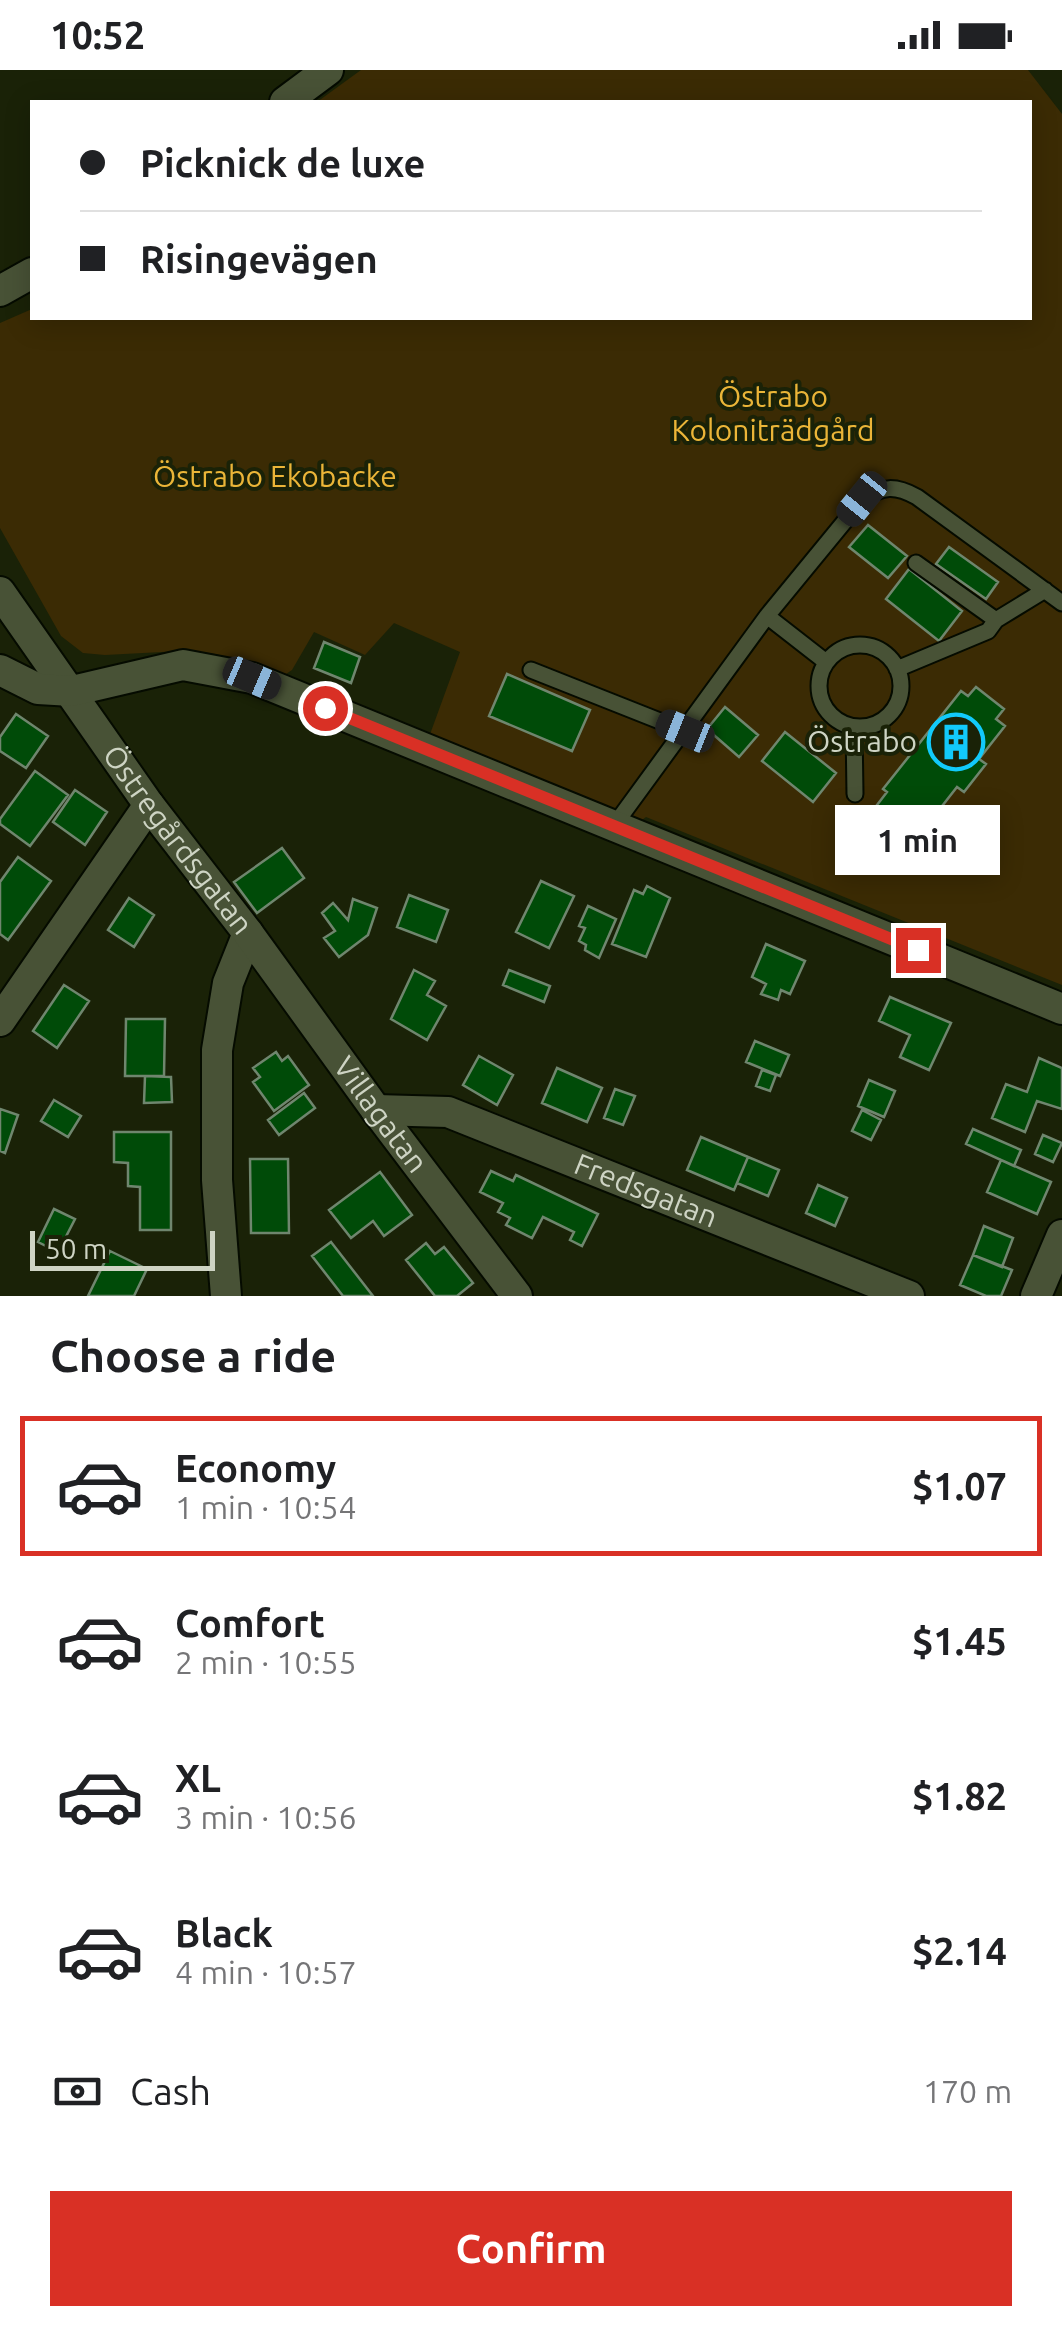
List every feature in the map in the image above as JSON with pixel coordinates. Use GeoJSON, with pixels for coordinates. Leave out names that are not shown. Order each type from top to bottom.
{"type":"FeatureCollection","features":[{"type":"Feature","properties":{"kind":"street"},"geometry":{"type":"LineString","coordinates":[[288,100],[328,70]]}},
{"type":"Feature","properties":{"kind":"street"},"geometry":{"type":"LineString","coordinates":[[0,291],[30,274]]}},
{"type":"Feature","properties":{"kind":"street","name":"Östregårdsgatan"},"geometry":{"type":"LineString","coordinates":[[0,592],[150,805],[248,933],[228,983],[216,1050],[217,1290]]}},
{"type":"Feature","properties":{"kind":"street"},"geometry":{"type":"LineString","coordinates":[[0,670],[38,689],[72,691],[182,665],[252,678],[1062,1009]]}},
{"type":"Feature","properties":{"kind":"street"},"geometry":{"type":"LineString","coordinates":[[0,1021],[150,805]]}},
{"type":"Feature","properties":{"kind":"street","name":"Villagatan"},"geometry":{"type":"LineString","coordinates":[[248,933],[517,1296]]}},
{"type":"Feature","properties":{"kind":"street","name":"Fredsgatan"},"geometry":{"type":"LineString","coordinates":[[376,1110],[448,1112],[909,1296]]}},
{"type":"Feature","properties":{"kind":"street"},"geometry":{"type":"LineString","coordinates":[[1036,1296],[1062,1235]]}},
{"type":"Feature","properties":{"kind":"lane"},"geometry":{"type":"LineString","coordinates":[[613,827],[768,616],[862,499],[880,488],[900,488],[916,497],[1062,603]]}},
{"type":"Feature","properties":{"kind":"lane"},"geometry":{"type":"LineString","coordinates":[[916,563],[996,620]]}},
{"type":"Feature","properties":{"kind":"lane"},"geometry":{"type":"LineString","coordinates":[[896,669],[988,631],[996,620],[1045,590]]}},
{"type":"Feature","properties":{"kind":"lane"},"geometry":{"type":"LineString","coordinates":[[768,616],[826,662]]}},
{"type":"Feature","properties":{"kind":"lane"},"geometry":{"type":"LineString","coordinates":[[866,646],[885,654],[896,669],[899,698],[890,714],[869,726],[854,726],[836,719],[821,699],[819,684],[826,662],[842,649],[866,646]]}},
{"type":"Feature","properties":{"kind":"lane"},"geometry":{"type":"LineString","coordinates":[[531,670],[685,731]]}},
{"type":"Feature","properties":{"kind":"lane"},"geometry":{"type":"LineString","coordinates":[[854,726],[855,794]]}},
{"type":"Feature","properties":{"kind":"green space"},"geometry":{"type":"Polygon","coordinates":[[[361,70],[1028,70],[1062,114],[1062,985],[646,817],[638,823],[429,737],[460,652],[394,623],[365,655],[314,632],[286,674],[215,654],[83,653],[61,636],[0,528],[0,323],[30,310],[30,320],[1032,320],[1032,100],[320,100],[361,70]]]}},
{"type":"Feature","properties":{"kind":"building"},"geometry":{"type":"Polygon","coordinates":[[[868,525],[907,556],[888,578],[849,547],[868,525]]]}},
{"type":"Feature","properties":{"kind":"building"},"geometry":{"type":"Polygon","coordinates":[[[949,547],[998,582],[986,599],[936,564],[949,547]]]}},
{"type":"Feature","properties":{"kind":"building"},"geometry":{"type":"Polygon","coordinates":[[[909,569],[962,611],[939,641],[886,599],[909,569]]]}},
{"type":"Feature","properties":{"kind":"building"},"geometry":{"type":"Polygon","coordinates":[[[324,642],[360,657],[351,683],[314,668],[324,642]]]}},
{"type":"Feature","properties":{"kind":"building"},"geometry":{"type":"Polygon","coordinates":[[[507,674],[590,710],[572,751],[489,716],[507,674]]]}},
{"type":"Feature","properties":{"kind":"building","name":"Östrabo"},"geometry":{"type":"Polygon","coordinates":[[[976,687],[1004,709],[996,719],[1005,726],[979,759],[986,764],[964,792],[957,787],[928,824],[917,816],[908,829],[877,805],[887,792],[883,789],[961,691],[968,696],[976,687]]]}},
{"type":"Feature","properties":{"kind":"building"},"geometry":{"type":"Polygon","coordinates":[[[725,707],[758,735],[739,757],[707,729],[725,707]]]}},
{"type":"Feature","properties":{"kind":"building"},"geometry":{"type":"Polygon","coordinates":[[[16,714],[48,736],[26,768],[0,751],[0,737],[16,714]]]}},
{"type":"Feature","properties":{"kind":"building"},"geometry":{"type":"Polygon","coordinates":[[[785,732],[836,773],[813,802],[762,761],[785,732]]]}},
{"type":"Feature","properties":{"kind":"building"},"geometry":{"type":"Polygon","coordinates":[[[35,771],[68,795],[30,846],[0,824],[0,819],[35,771]]]}},
{"type":"Feature","properties":{"kind":"building"},"geometry":{"type":"Polygon","coordinates":[[[75,790],[107,812],[85,845],[53,822],[75,790]]]}},
{"type":"Feature","properties":{"kind":"building"},"geometry":{"type":"Polygon","coordinates":[[[282,848],[304,878],[257,913],[234,882],[282,848]]]}},
{"type":"Feature","properties":{"kind":"building"},"geometry":{"type":"Polygon","coordinates":[[[18,857],[51,881],[8,940],[0,934],[0,882],[18,857]]]}},
{"type":"Feature","properties":{"kind":"building"},"geometry":{"type":"Polygon","coordinates":[[[541,881],[574,896],[549,948],[516,932],[541,881]]]}},
{"type":"Feature","properties":{"kind":"building"},"geometry":{"type":"Polygon","coordinates":[[[647,886],[670,898],[646,957],[612,944],[634,890],[643,894],[647,886]]]}},
{"type":"Feature","properties":{"kind":"building"},"geometry":{"type":"Polygon","coordinates":[[[409,895],[448,910],[436,942],[397,927],[409,895]]]}},
{"type":"Feature","properties":{"kind":"building"},"geometry":{"type":"Polygon","coordinates":[[[129,898],[154,915],[134,947],[108,930],[129,898]]]}},
{"type":"Feature","properties":{"kind":"building"},"geometry":{"type":"Polygon","coordinates":[[[353,899],[377,908],[368,935],[339,957],[324,938],[335,931],[322,913],[333,903],[348,920],[353,899]]]}},
{"type":"Feature","properties":{"kind":"building"},"geometry":{"type":"Polygon","coordinates":[[[588,906],[616,919],[599,958],[579,941],[585,928],[579,926],[588,906]]]}},
{"type":"Feature","properties":{"kind":"building"},"geometry":{"type":"Polygon","coordinates":[[[766,944],[805,961],[790,994],[781,990],[778,1000],[761,994],[766,984],[752,977],[766,944]]]}},
{"type":"Feature","properties":{"kind":"building"},"geometry":{"type":"Polygon","coordinates":[[[414,970],[435,981],[427,995],[446,1006],[427,1040],[391,1019],[414,970]]]}},
{"type":"Feature","properties":{"kind":"building"},"geometry":{"type":"Polygon","coordinates":[[[509,970],[550,986],[544,1002],[503,985],[509,970]]]}},
{"type":"Feature","properties":{"kind":"building"},"geometry":{"type":"Polygon","coordinates":[[[64,985],[89,1001],[57,1048],[33,1031],[64,985]]]}},
{"type":"Feature","properties":{"kind":"building"},"geometry":{"type":"Polygon","coordinates":[[[890,997],[951,1023],[929,1070],[900,1057],[910,1035],[879,1021],[890,997]]]}},
{"type":"Feature","properties":{"kind":"building"},"geometry":{"type":"Polygon","coordinates":[[[126,1019],[165,1019],[164,1076],[125,1076],[126,1019]]]}},
{"type":"Feature","properties":{"kind":"building"},"geometry":{"type":"Polygon","coordinates":[[[755,1041],[789,1055],[780,1076],[746,1062],[755,1041]]]}},
{"type":"Feature","properties":{"kind":"building"},"geometry":{"type":"Polygon","coordinates":[[[276,1052],[282,1061],[288,1056],[309,1085],[274,1111],[253,1082],[260,1077],[253,1068],[276,1052]]]}},
{"type":"Feature","properties":{"kind":"building"},"geometry":{"type":"Polygon","coordinates":[[[479,1056],[513,1075],[497,1105],[463,1085],[479,1056]]]}},
{"type":"Feature","properties":{"kind":"building"},"geometry":{"type":"Polygon","coordinates":[[[1039,1058],[1062,1068],[1062,1109],[1037,1101],[1025,1132],[992,1118],[1006,1084],[1027,1092],[1039,1058]]]}},
{"type":"Feature","properties":{"kind":"building"},"geometry":{"type":"Polygon","coordinates":[[[557,1068],[602,1088],[587,1122],[542,1103],[557,1068]]]}},
{"type":"Feature","properties":{"kind":"building"},"geometry":{"type":"Polygon","coordinates":[[[762,1070],[776,1075],[770,1091],[756,1086],[762,1070]]]}},
{"type":"Feature","properties":{"kind":"building"},"geometry":{"type":"Polygon","coordinates":[[[145,1076],[171,1077],[172,1102],[144,1103],[145,1076]]]}},
{"type":"Feature","properties":{"kind":"building"},"geometry":{"type":"Polygon","coordinates":[[[869,1080],[895,1091],[884,1117],[858,1106],[869,1080]]]}},
{"type":"Feature","properties":{"kind":"building"},"geometry":{"type":"Polygon","coordinates":[[[615,1089],[635,1096],[623,1125],[604,1118],[615,1089]]]}},
{"type":"Feature","properties":{"kind":"building"},"geometry":{"type":"Polygon","coordinates":[[[304,1093],[315,1108],[279,1135],[268,1120],[304,1093]]]}},
{"type":"Feature","properties":{"kind":"building"},"geometry":{"type":"Polygon","coordinates":[[[54,1100],[81,1116],[68,1137],[41,1121],[54,1100]]]}},
{"type":"Feature","properties":{"kind":"building"},"geometry":{"type":"Polygon","coordinates":[[[0,1109],[18,1115],[5,1153],[0,1151],[0,1109]]]}},
{"type":"Feature","properties":{"kind":"building"},"geometry":{"type":"Polygon","coordinates":[[[862,1110],[881,1120],[871,1140],[852,1131],[862,1110]]]}},
{"type":"Feature","properties":{"kind":"building"},"geometry":{"type":"Polygon","coordinates":[[[973,1129],[1021,1150],[1014,1166],[966,1144],[973,1129]]]}},
{"type":"Feature","properties":{"kind":"building"},"geometry":{"type":"Polygon","coordinates":[[[114,1132],[171,1132],[171,1230],[140,1230],[140,1187],[128,1186],[128,1163],[114,1162],[114,1132]]]}},
{"type":"Feature","properties":{"kind":"building"},"geometry":{"type":"Polygon","coordinates":[[[1043,1135],[1062,1143],[1053,1162],[1035,1154],[1043,1135]]]}},
{"type":"Feature","properties":{"kind":"building"},"geometry":{"type":"Polygon","coordinates":[[[701,1137],[748,1157],[734,1190],[687,1170],[701,1137]]]}},
{"type":"Feature","properties":{"kind":"building"},"geometry":{"type":"Polygon","coordinates":[[[748,1157],[779,1170],[768,1196],[737,1183],[748,1157]]]}},
{"type":"Feature","properties":{"kind":"building"},"geometry":{"type":"Polygon","coordinates":[[[250,1159],[288,1159],[289,1233],[251,1233],[250,1159]]]}},
{"type":"Feature","properties":{"kind":"building"},"geometry":{"type":"Polygon","coordinates":[[[1001,1160],[1051,1182],[1037,1214],[987,1192],[1001,1160]]]}},
{"type":"Feature","properties":{"kind":"building"},"geometry":{"type":"Polygon","coordinates":[[[491,1171],[513,1181],[516,1175],[598,1214],[582,1246],[570,1240],[574,1232],[543,1217],[532,1238],[506,1225],[510,1218],[498,1212],[503,1203],[480,1192],[491,1171]]]}},
{"type":"Feature","properties":{"kind":"building"},"geometry":{"type":"Polygon","coordinates":[[[380,1172],[412,1215],[384,1236],[373,1221],[351,1238],[329,1210],[380,1172]]]}},
{"type":"Feature","properties":{"kind":"building"},"geometry":{"type":"Polygon","coordinates":[[[818,1185],[847,1198],[835,1226],[806,1213],[818,1185]]]}},
{"type":"Feature","properties":{"kind":"building"},"geometry":{"type":"Polygon","coordinates":[[[54,1209],[75,1219],[58,1252],[38,1242],[54,1209]]]}},
{"type":"Feature","properties":{"kind":"building"},"geometry":{"type":"Polygon","coordinates":[[[984,1226],[1013,1238],[1002,1267],[973,1255],[984,1226]]]}},
{"type":"Feature","properties":{"kind":"building"},"geometry":{"type":"Polygon","coordinates":[[[331,1242],[373,1296],[343,1296],[312,1256],[331,1242]]]}},
{"type":"Feature","properties":{"kind":"building"},"geometry":{"type":"Polygon","coordinates":[[[426,1243],[435,1254],[444,1247],[473,1283],[457,1296],[435,1296],[406,1260],[426,1243]]]}},
{"type":"Feature","properties":{"kind":"building"},"geometry":{"type":"Polygon","coordinates":[[[110,1251],[147,1269],[134,1296],[88,1296],[110,1251]]]}},
{"type":"Feature","properties":{"kind":"building"},"geometry":{"type":"Polygon","coordinates":[[[973,1255],[1012,1270],[1001,1296],[986,1296],[960,1285],[973,1255]]]}},
{"type":"Feature","properties":{"kind":"place","name":"Östrabo"},"geometry":{"type":"Point","coordinates":[956,742]}},
{"type":"Feature","properties":{"kind":"route"},"geometry":{"type":"LineString","coordinates":[[325,708],[918,950]]}},
{"type":"Feature","properties":{"kind":"park label","name":"Östrabo Koloniträdgård"},"geometry":{"type":"Point","coordinates":[773,414]}},
{"type":"Feature","properties":{"kind":"park label","name":"Östrabo Ekobacke"},"geometry":{"type":"Point","coordinates":[275,477]}}]}
